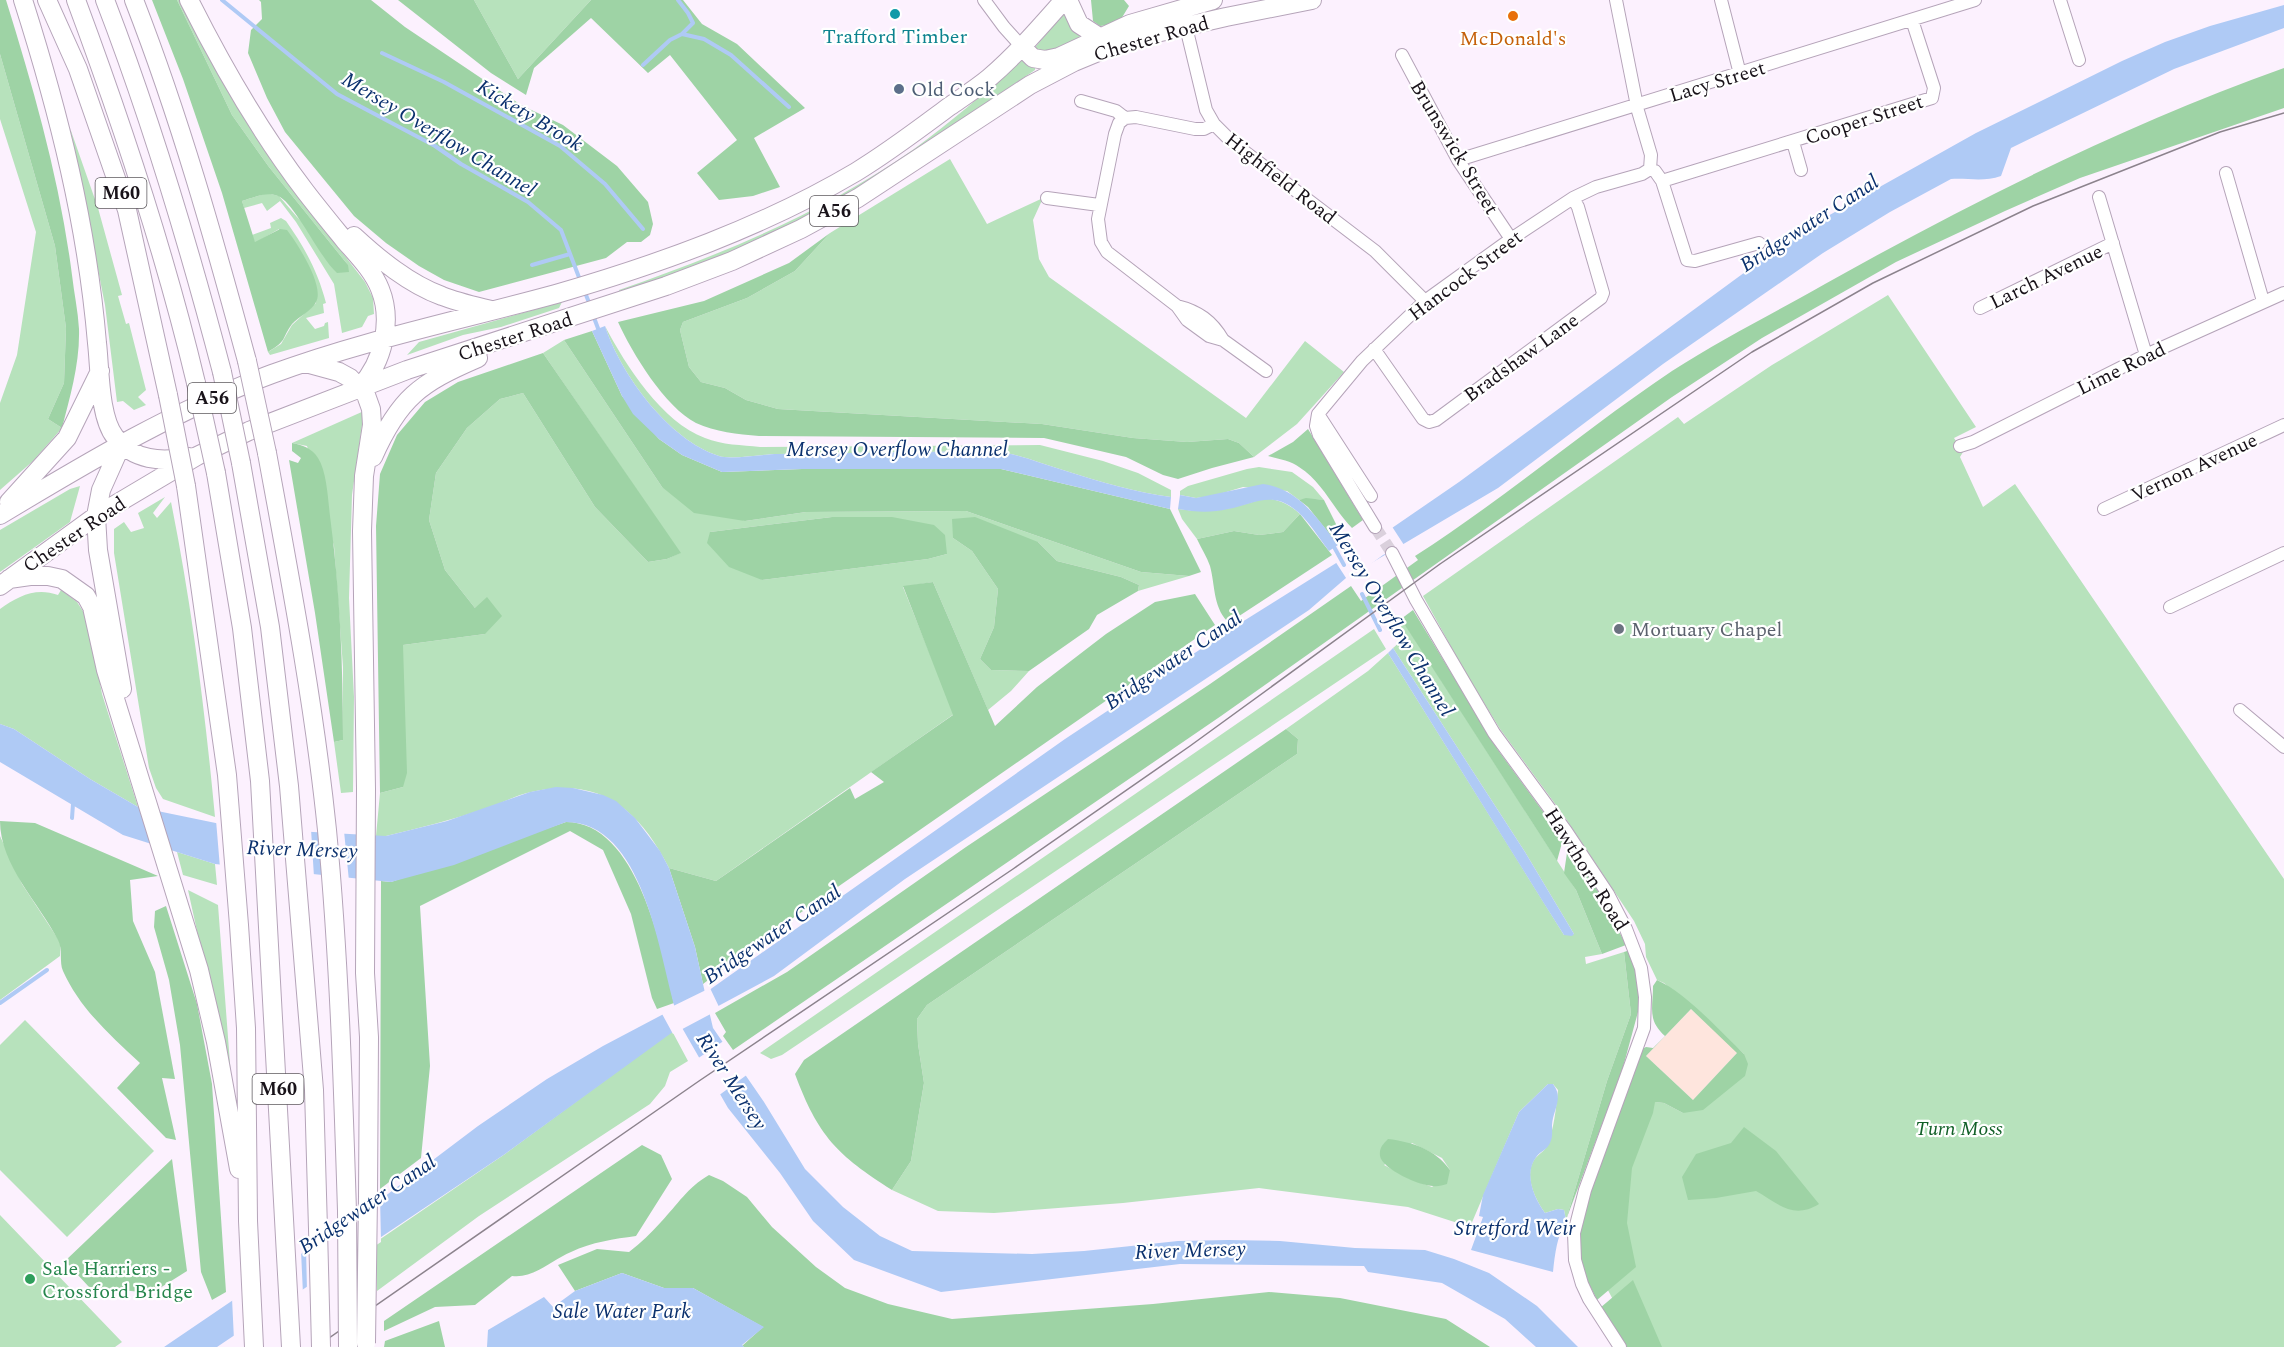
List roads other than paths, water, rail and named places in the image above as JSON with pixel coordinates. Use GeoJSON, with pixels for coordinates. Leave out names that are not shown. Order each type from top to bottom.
{"type":"FeatureCollection","features":[{"type":"Feature","properties":{"kind":"highway","name":"M60"},"geometry":{"type":"LineString","coordinates":[[23,0],[63,132],[74,187],[96,327],[105,415],[114,436],[122,443]]}},
{"type":"Feature","properties":{"kind":"highway","name":"M60"},"geometry":{"type":"LineString","coordinates":[[47,0],[78,69],[127,210],[186,486],[227,776],[239,925],[248,1082],[248,1221],[255,1347]]}},
{"type":"Feature","properties":{"kind":"highway","name":"M60"},"geometry":{"type":"LineString","coordinates":[[76,0],[147,202],[176,299],[216,474],[242,628],[260,781],[291,1347]]}},
{"type":"Feature","properties":{"kind":"highway","name":"M60"},"geometry":{"type":"LineString","coordinates":[[105,0],[145,108],[174,198],[222,372],[242,463],[271,638],[289,786],[314,1090],[321,1347]]}},
{"type":"Feature","properties":{"kind":"highway"},"geometry":{"type":"LineString","coordinates":[[134,0],[188,153],[218,254],[247,362],[291,581],[322,791],[335,931],[357,1204],[358,1346]]}},
{"type":"Feature","properties":{"kind":"highway","name":"Chester Road"},"geometry":{"type":"LineString","coordinates":[[0,514],[122,443],[217,396],[306,363],[610,277],[741,230],[855,172],[904,141],[987,80],[1066,0],[1079,24],[1099,37]]}},
{"type":"Feature","properties":{"kind":"highway","name":"Chester Road"},"geometry":{"type":"LineString","coordinates":[[1022,47],[1033,58],[1045,60],[1059,57],[1099,37],[1142,20],[1213,0]]}},
{"type":"Feature","properties":{"kind":"highway","name":"Chester Road"},"geometry":{"type":"LineString","coordinates":[[4,583],[96,516],[197,456],[249,430],[360,387],[620,302],[732,261],[801,229],[876,187],[1030,85],[1074,62],[1120,43],[1226,17],[1312,0]]}},
{"type":"Feature","properties":{"kind":"highway"},"geometry":{"type":"LineString","coordinates":[[192,7],[232,80],[266,135],[304,190],[366,265],[380,288],[387,316],[383,340],[376,364],[360,387]]}},
{"type":"Feature","properties":{"kind":"highway","name":"Chester Road"},"geometry":{"type":"LineString","coordinates":[[1030,85],[1059,57]]}},
{"type":"Feature","properties":{"kind":"highway"},"geometry":{"type":"LineString","coordinates":[[266,135],[341,224],[373,253],[405,276],[438,295],[493,311]]}},
{"type":"Feature","properties":{"kind":"highway"},"geometry":{"type":"LineString","coordinates":[[364,476],[396,412],[418,390],[435,378],[568,319]]}},
{"type":"Feature","properties":{"kind":"highway"},"geometry":{"type":"LineString","coordinates":[[306,363],[339,372],[360,387],[371,409],[372,425],[364,476],[362,531],[366,789],[365,973],[369,1037],[357,1204],[358,1346]]}},
{"type":"Feature","properties":{"kind":"highway"},"geometry":{"type":"LineString","coordinates":[[0,514],[70,433],[100,371]]}},
{"type":"Feature","properties":{"kind":"highway"},"geometry":{"type":"LineString","coordinates":[[96,516],[101,490],[122,443]]}},
{"type":"Feature","properties":{"kind":"highway","name":"A56"},"geometry":{"type":"LineString","coordinates":[[122,443],[146,459],[173,460],[197,456]]}},
{"type":"Feature","properties":{"kind":"highway","name":"M60"},"geometry":{"type":"LineString","coordinates":[[96,516],[98,550],[132,753]]}},
{"type":"Feature","properties":{"kind":"highway","name":"M60"},"geometry":{"type":"LineString","coordinates":[[4,583],[30,576],[48,576],[67,582],[86,596],[92,608],[106,670],[199,970],[216,1042],[248,1221]]}},
{"type":"Feature","properties":{"kind":"street"},"geometry":{"type":"LineString","coordinates":[[984,0],[1022,47]]}},
{"type":"Feature","properties":{"kind":"street"},"geometry":{"type":"LineString","coordinates":[[1616,0],[1637,105],[1651,155],[1650,169],[1655,171],[1662,182],[1687,260],[1695,261],[1759,243]]}},
{"type":"Feature","properties":{"kind":"street"},"geometry":{"type":"LineString","coordinates":[[1721,0],[1740,74]]}},
{"type":"Feature","properties":{"kind":"street","name":"Lacy Street"},"geometry":{"type":"LineString","coordinates":[[1458,160],[1976,0]]}},
{"type":"Feature","properties":{"kind":"street"},"geometry":{"type":"LineString","coordinates":[[2060,0],[2079,60]]}},
{"type":"Feature","properties":{"kind":"street","name":"Cooper Street"},"geometry":{"type":"LineString","coordinates":[[1662,182],[1929,99],[1934,95],[1934,88],[1912,20]]}},
{"type":"Feature","properties":{"kind":"street"},"geometry":{"type":"LineString","coordinates":[[1186,27],[1203,102],[1214,124]]}},
{"type":"Feature","properties":{"kind":"street","name":"Brunswick Street"},"geometry":{"type":"LineString","coordinates":[[1402,55],[1458,160],[1511,238]]}},
{"type":"Feature","properties":{"kind":"street","name":"Highfield Road"},"geometry":{"type":"LineString","coordinates":[[1081,101],[1116,111],[1125,118],[1136,117],[1196,129],[1204,129],[1214,124],[1232,142],[1375,251],[1425,301]]}},
{"type":"Feature","properties":{"kind":"street"},"geometry":{"type":"LineString","coordinates":[[1125,118],[1117,127],[1099,205],[1098,231],[1101,242],[1107,252],[1177,306],[1187,320],[1209,336],[1223,340],[1266,371]]}},
{"type":"Feature","properties":{"kind":"street","name":"Cooper Street"},"geometry":{"type":"LineString","coordinates":[[1793,141],[1802,170]]}},
{"type":"Feature","properties":{"kind":"street","name":"Hancock Street"},"geometry":{"type":"LineString","coordinates":[[1317,420],[1374,349],[1425,301],[1511,238],[1573,198],[1596,187],[1642,174],[1650,169]]}},
{"type":"Feature","properties":{"kind":"street"},"geometry":{"type":"LineString","coordinates":[[2226,173],[2263,301]]}},
{"type":"Feature","properties":{"kind":"street"},"geometry":{"type":"LineString","coordinates":[[2099,197],[2146,355]]}},
{"type":"Feature","properties":{"kind":"street"},"geometry":{"type":"LineString","coordinates":[[1047,198],[1099,205]]}},
{"type":"Feature","properties":{"kind":"street","name":"Bradshaw Lane"},"geometry":{"type":"LineString","coordinates":[[1374,349],[1423,419],[1429,423],[1562,328],[1601,298],[1603,293],[1578,207],[1573,198]]}},
{"type":"Feature","properties":{"kind":"street","name":"Larch Avenue"},"geometry":{"type":"LineString","coordinates":[[1980,308],[2113,243]]}},
{"type":"Feature","properties":{"kind":"street","name":"Lime Road"},"geometry":{"type":"LineString","coordinates":[[1959,446],[1973,442],[2146,355],[2284,293]]}},
{"type":"Feature","properties":{"kind":"street"},"geometry":{"type":"LineString","coordinates":[[1317,420],[1371,496]]}},
{"type":"Feature","properties":{"kind":"street"},"geometry":{"type":"LineString","coordinates":[[1317,420],[1319,435],[1375,527]]}},
{"type":"Feature","properties":{"kind":"street","name":"Vernon Avenue"},"geometry":{"type":"LineString","coordinates":[[2103,509],[2284,425]]}},
{"type":"Feature","properties":{"kind":"street","name":"Hawthorn Road"},"geometry":{"type":"LineString","coordinates":[[1392,553],[1416,600],[1494,733],[1566,831],[1608,894],[1626,929],[1641,968],[1645,997],[1644,1028],[1585,1190],[1574,1233],[1575,1260],[1582,1284],[1620,1347]]}},
{"type":"Feature","properties":{"kind":"street"},"geometry":{"type":"LineString","coordinates":[[2170,607],[2284,554]]}},
{"type":"Feature","properties":{"kind":"street"},"geometry":{"type":"LineString","coordinates":[[2240,710],[2284,747]]}},
{"type":"Feature","properties":{"kind":"water","name":"River Mersey"},"geometry":{"type":"Polygon","coordinates":[[[2284,5],[2284,28],[2174,69],[2011,148],[2001,176],[1982,179],[1951,179],[1890,212],[1823,253],[1663,364],[1498,488],[1346,578],[1309,610],[905,879],[774,976],[709,1011],[713,1028],[764,1102],[805,1169],[843,1207],[880,1236],[912,1251],[1032,1254],[1178,1241],[1228,1240],[1425,1250],[1489,1273],[1537,1306],[1578,1347],[1536,1347],[1505,1319],[1442,1283],[1368,1272],[1364,1266],[1180,1264],[941,1292],[854,1260],[813,1221],[780,1173],[728,1108],[681,1026],[505,1154],[217,1347],[164,1347],[376,1203],[478,1126],[547,1079],[675,1008],[654,925],[630,866],[613,843],[592,828],[566,822],[454,865],[391,882],[215,864],[123,835],[0,762],[0,724],[14,729],[90,779],[138,807],[240,828],[386,836],[447,821],[530,792],[556,787],[573,788],[603,795],[616,801],[635,818],[660,851],[669,868],[695,947],[705,993],[1065,739],[1234,627],[1392,528],[1459,482],[1801,231],[1976,133],[2122,61],[2210,26],[2284,5]]]}},
{"type":"Feature","properties":{"kind":"water"},"geometry":{"type":"Polygon","coordinates":[[[605,326],[623,365],[649,403],[682,436],[700,448],[719,456],[1003,452],[1118,486],[1171,497],[1170,509],[1001,469],[802,469],[722,472],[682,455],[659,439],[633,414],[622,396],[592,331],[605,326]]]}},
{"type":"Feature","properties":{"kind":"water"},"geometry":{"type":"Polygon","coordinates":[[[1263,484],[1276,487],[1297,499],[1315,516],[1338,545],[1329,551],[1301,515],[1290,506],[1275,500],[1259,501],[1215,511],[1178,509],[1180,495],[1196,498],[1263,484]]]}},
{"type":"Feature","properties":{"kind":"water"},"geometry":{"type":"Polygon","coordinates":[[[1393,648],[1525,852],[1574,934],[1572,936],[1564,935],[1388,653],[1393,648]]]}},
{"type":"Feature","properties":{"kind":"water","name":"Stretford Weir"},"geometry":{"type":"Polygon","coordinates":[[[1548,1084],[1553,1084],[1558,1094],[1552,1138],[1533,1163],[1530,1178],[1537,1200],[1545,1213],[1558,1209],[1564,1210],[1566,1220],[1558,1239],[1553,1272],[1471,1250],[1483,1217],[1479,1216],[1483,1195],[1519,1112],[1548,1084]]]}},
{"type":"Feature","properties":{"kind":"water","name":"Sale Water Park"},"geometry":{"type":"Polygon","coordinates":[[[622,1273],[664,1288],[693,1288],[764,1327],[742,1345],[744,1347],[487,1347],[488,1330],[544,1297],[553,1307],[575,1291],[622,1273]]]}},
{"type":"Feature","properties":{"kind":"waterway","name":"Mersey Overflow Channel"},"geometry":{"type":"LineString","coordinates":[[222,0],[337,94],[435,146],[461,164],[528,202],[561,230],[580,280]]}},
{"type":"Feature","properties":{"kind":"waterway"},"geometry":{"type":"LineString","coordinates":[[678,0],[693,23],[682,34]]}},
{"type":"Feature","properties":{"kind":"waterway"},"geometry":{"type":"LineString","coordinates":[[643,65],[670,40],[682,34],[704,39],[731,55],[789,107]]}},
{"type":"Feature","properties":{"kind":"waterway","name":"Kickety Brook"},"geometry":{"type":"LineString","coordinates":[[382,53],[444,82],[560,146],[605,184],[643,229]]}},
{"type":"Feature","properties":{"kind":"waterway"},"geometry":{"type":"LineString","coordinates":[[532,265],[570,254]]}},
{"type":"Feature","properties":{"kind":"waterway","name":"Mersey Overflow Channel"},"geometry":{"type":"LineString","coordinates":[[584,290],[590,305]]}},
{"type":"Feature","properties":{"kind":"waterway","name":"Mersey Overflow Channel"},"geometry":{"type":"LineString","coordinates":[[593,315],[599,331]]}},
{"type":"Feature","properties":{"kind":"waterway","name":"Mersey Overflow Channel"},"geometry":{"type":"LineString","coordinates":[[1333,545],[1344,565]]}},
{"type":"Feature","properties":{"kind":"waterway","name":"Mersey Overflow Channel"},"geometry":{"type":"LineString","coordinates":[[1362,594],[1380,630]]}},
{"type":"Feature","properties":{"kind":"waterway"},"geometry":{"type":"LineString","coordinates":[[72,818],[73,804]]}},
{"type":"Feature","properties":{"kind":"waterway"},"geometry":{"type":"LineString","coordinates":[[0,1003],[47,970]]}},
{"type":"Feature","properties":{"kind":"tunnel"},"geometry":{"type":"LineString","coordinates":[[1375,527],[1392,553]]}},
{"type":"Feature","properties":{"kind":"tram line"},"geometry":{"type":"LineString","coordinates":[[316,1347],[699,1081],[1013,869],[1190,746],[1440,564],[1752,352],[1873,283],[2033,206],[2220,132],[2284,113]]}},
{"type":"Feature","properties":{"kind":"place","name":"Trafford Timber"},"geometry":{"type":"Point","coordinates":[895,14]}},
{"type":"Feature","properties":{"kind":"place","name":"McDonald's"},"geometry":{"type":"Point","coordinates":[1513,16]}},
{"type":"Feature","properties":{"kind":"place","name":"Old Cock"},"geometry":{"type":"Point","coordinates":[899,89]}},
{"type":"Feature","properties":{"kind":"place","name":"Mortuary Chapel"},"geometry":{"type":"Point","coordinates":[1619,629]}},
{"type":"Feature","properties":{"kind":"place","name":"Sale Harriers - Crossford Bridge"},"geometry":{"type":"Point","coordinates":[30,1279]}},
{"type":"Feature","properties":{"kind":"water label","name":"Bridgewater Canal"},"geometry":{"type":"Point","coordinates":[1809,223]}},
{"type":"Feature","properties":{"kind":"water label","name":"Bridgewater Canal"},"geometry":{"type":"Point","coordinates":[1173,660]}},
{"type":"Feature","properties":{"kind":"water label","name":"Bridgewater Canal"},"geometry":{"type":"Point","coordinates":[772,934]}},
{"type":"Feature","properties":{"kind":"water label","name":"Bridgewater Canal"},"geometry":{"type":"Point","coordinates":[367,1204]}},
{"type":"Feature","properties":{"kind":"park label","name":"Turn Moss"},"geometry":{"type":"Point","coordinates":[1959,1128]}}]}
